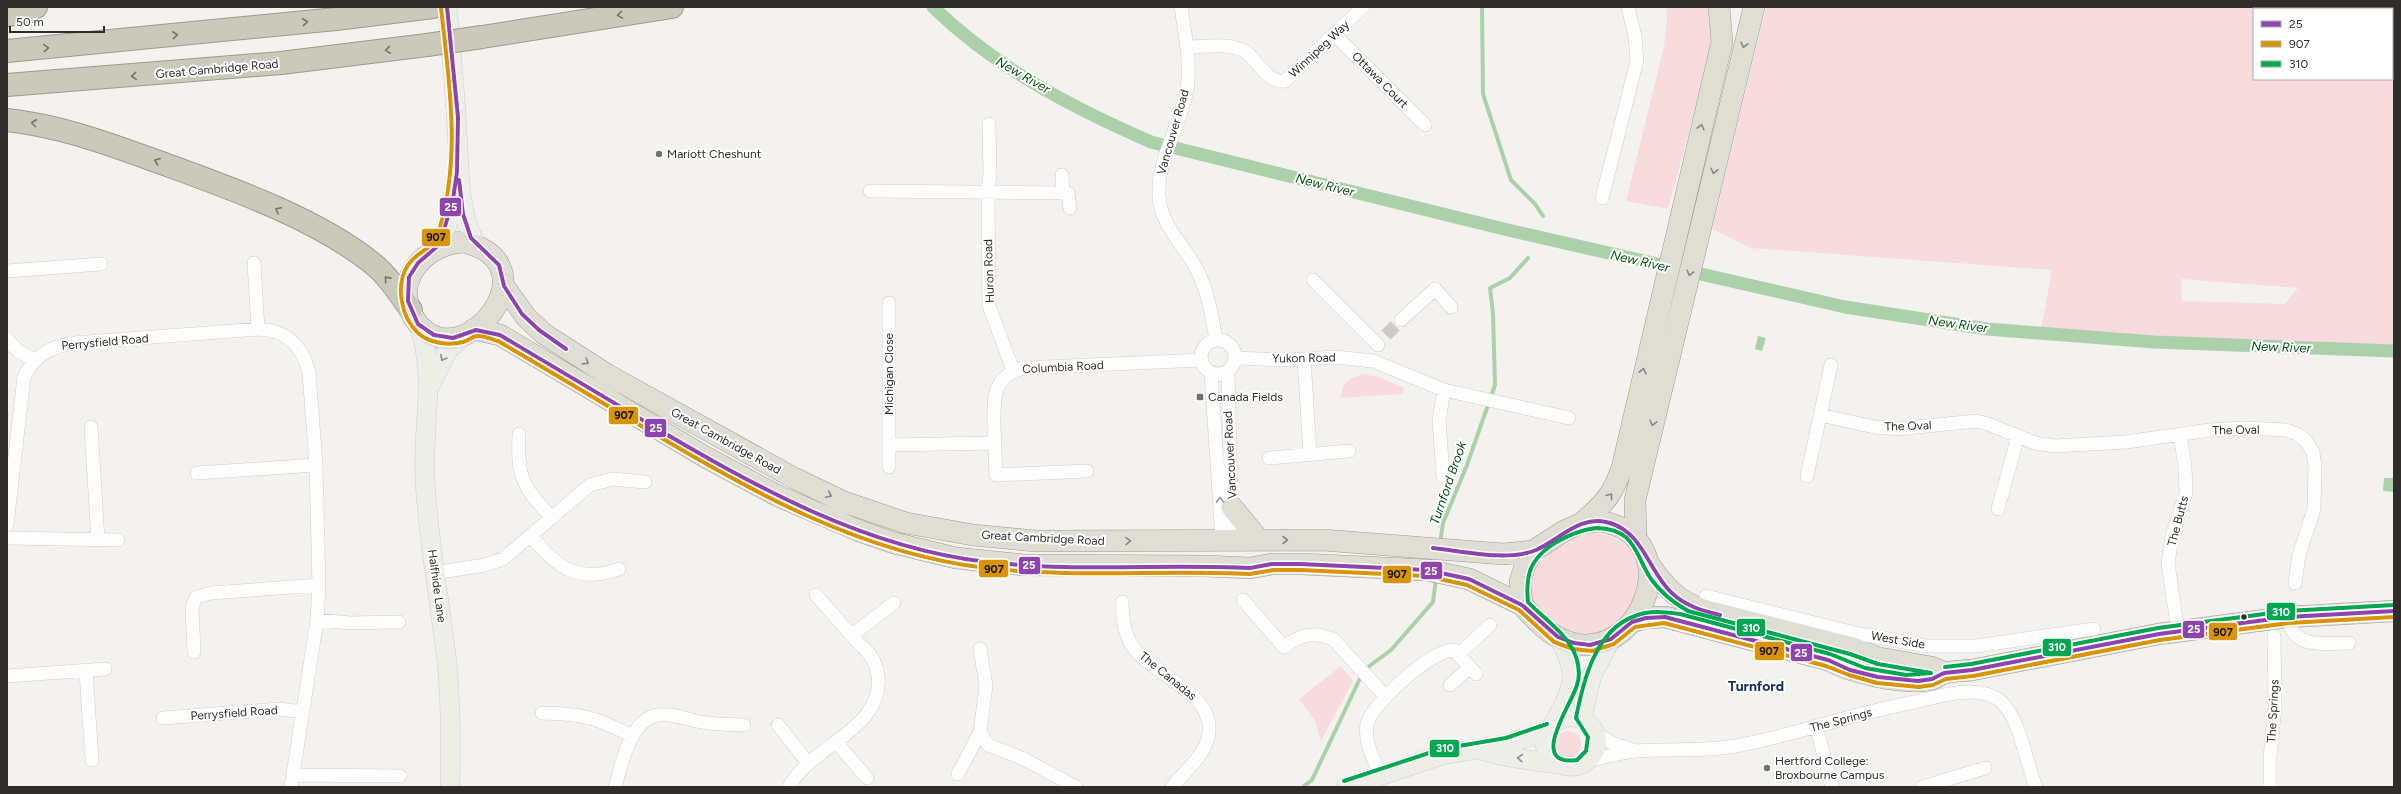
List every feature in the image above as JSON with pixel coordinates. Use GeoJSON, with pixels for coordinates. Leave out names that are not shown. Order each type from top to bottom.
{"type":"FeatureCollection","features":[{"type":"Feature","properties":{"kind":"highway"},"geometry":{"type":"LineString","coordinates":[[7,15],[28,12],[36,7]]}},
{"type":"Feature","properties":{"kind":"highway","name":"Great Cambridge Road"},"geometry":{"type":"LineString","coordinates":[[7,85],[281,63],[427,45],[672,7]]}},
{"type":"Feature","properties":{"kind":"highway"},"geometry":{"type":"LineString","coordinates":[[7,51],[313,22],[427,8]]}},
{"type":"Feature","properties":{"kind":"highway"},"geometry":{"type":"LineString","coordinates":[[7,120],[39,123],[94,138],[238,191],[325,233],[372,263],[392,284],[415,318]]}},
{"type":"Feature","properties":{"kind":"main road"},"geometry":{"type":"LineString","coordinates":[[447,7],[458,134],[458,175],[466,222],[476,245]]}},
{"type":"Feature","properties":{"kind":"main road"},"geometry":{"type":"LineString","coordinates":[[1559,764],[1547,752],[1545,742],[1546,730],[1571,687],[1573,672],[1567,652],[1558,637],[1522,605],[1520,582],[1525,566],[1533,551],[1564,531],[1582,523],[1614,491],[1622,468],[1675,233],[1722,42],[1719,7]]}},
{"type":"Feature","properties":{"kind":"main road"},"geometry":{"type":"LineString","coordinates":[[1636,538],[1635,500],[1754,7]]}},
{"type":"Feature","properties":{"kind":"main road"},"geometry":{"type":"LineString","coordinates":[[438,248],[447,226],[458,175]]}},
{"type":"Feature","properties":{"kind":"main road"},"geometry":{"type":"LineString","coordinates":[[464,242],[476,245],[490,255],[499,266],[503,285],[496,310],[470,332],[443,338],[432,334],[415,318],[406,293],[411,271],[438,248],[451,243],[464,242]]}},
{"type":"Feature","properties":{"kind":"main road","name":"Great Cambridge Road"},"geometry":{"type":"LineString","coordinates":[[503,285],[526,317],[544,334],[608,375],[794,478],[844,502],[876,514],[936,529],[1003,539],[1089,542],[1330,540],[1503,554],[1533,551]]}},
{"type":"Feature","properties":{"kind":"main road","name":"Halfhide Lane"},"geometry":{"type":"LineString","coordinates":[[415,318],[426,352],[430,386],[424,441],[425,478],[434,573],[450,695],[450,787]]}},
{"type":"Feature","properties":{"kind":"main road","name":"Halfhide Lane"},"geometry":{"type":"LineString","coordinates":[[430,386],[448,350],[470,332]]}},
{"type":"Feature","properties":{"kind":"main road","name":"Great Cambridge Road"},"geometry":{"type":"LineString","coordinates":[[470,332],[500,335],[707,458],[778,496],[859,531],[894,543],[956,558],[1024,565],[1256,568],[1272,564],[1351,565],[1427,570],[1454,575],[1489,587],[1522,605]]}},
{"type":"Feature","properties":{"kind":"main road"},"geometry":{"type":"LineString","coordinates":[[1232,507],[1258,540]]}},
{"type":"Feature","properties":{"kind":"main road"},"geometry":{"type":"LineString","coordinates":[[1582,523],[1610,523],[1636,538],[1643,547],[1649,564],[1667,589],[1691,606],[1853,640],[1880,658],[1931,667],[1944,673]]}},
{"type":"Feature","properties":{"kind":"main road"},"geometry":{"type":"LineString","coordinates":[[1217,567],[1227,542],[1239,556],[1256,558],[1272,564]]}},
{"type":"Feature","properties":{"kind":"main road"},"geometry":{"type":"LineString","coordinates":[[1479,749],[1504,757],[1524,758],[1570,766],[1580,765],[1586,761],[1592,754],[1595,746],[1588,725],[1592,676],[1611,639],[1632,622],[1645,601],[1649,564]]}},
{"type":"Feature","properties":{"kind":"main road"},"geometry":{"type":"LineString","coordinates":[[1632,622],[1646,618],[1665,617],[1828,660],[1841,667],[1857,672],[1891,678],[1931,680],[1944,673],[1972,670],[2178,631],[2288,617],[2394,611]]}},
{"type":"Feature","properties":{"kind":"main road"},"geometry":{"type":"LineString","coordinates":[[1558,637],[1574,643],[1590,644],[1611,639]]}},
{"type":"Feature","properties":{"kind":"main road"},"geometry":{"type":"LineString","coordinates":[[1828,660],[1843,658],[1848,655],[1853,640]]}},
{"type":"Feature","properties":{"kind":"main road"},"geometry":{"type":"LineString","coordinates":[[1346,787],[1381,774],[1442,755],[1479,749],[1546,730],[1568,716],[1588,725]]}},
{"type":"Feature","properties":{"kind":"street","name":"Vancouver Road"},"geometry":{"type":"LineString","coordinates":[[1181,7],[1186,47],[1187,94],[1160,178],[1160,212],[1168,228],[1197,270],[1204,287],[1216,340]]}},
{"type":"Feature","properties":{"kind":"street","name":"Winnipeg Way"},"geometry":{"type":"LineString","coordinates":[[1186,47],[1232,47],[1245,52],[1270,77],[1281,81],[1294,75],[1363,7]]}},
{"type":"Feature","properties":{"kind":"street"},"geometry":{"type":"LineString","coordinates":[[1602,198],[1637,61],[1635,36],[1628,7]]}},
{"type":"Feature","properties":{"kind":"street","name":"Ottawa Court"},"geometry":{"type":"LineString","coordinates":[[1335,34],[1425,125]]}},
{"type":"Feature","properties":{"kind":"street","name":"Huron Road"},"geometry":{"type":"LineString","coordinates":[[989,124],[990,174],[988,191],[990,306],[1013,370]]}},
{"type":"Feature","properties":{"kind":"street"},"geometry":{"type":"LineString","coordinates":[[1062,175],[1070,208]]}},
{"type":"Feature","properties":{"kind":"street"},"geometry":{"type":"LineString","coordinates":[[870,190],[1066,193]]}},
{"type":"Feature","properties":{"kind":"street"},"geometry":{"type":"LineString","coordinates":[[254,263],[258,329]]}},
{"type":"Feature","properties":{"kind":"street"},"geometry":{"type":"LineString","coordinates":[[7,272],[101,264]]}},
{"type":"Feature","properties":{"kind":"street"},"geometry":{"type":"LineString","coordinates":[[1313,280],[1382,340],[1373,361]]}},
{"type":"Feature","properties":{"kind":"street"},"geometry":{"type":"LineString","coordinates":[[1401,320],[1434,289],[1452,307]]}},
{"type":"Feature","properties":{"kind":"street","name":"Michigan Close"},"geometry":{"type":"LineString","coordinates":[[889,303],[889,467]]}},
{"type":"Feature","properties":{"kind":"street","name":"Perrysfield Road"},"geometry":{"type":"LineString","coordinates":[[7,525],[11,458],[23,382],[34,360],[49,349],[74,343],[258,329],[283,334],[296,344],[306,360],[316,465],[318,585],[317,620],[292,781],[400,776]]}},
{"type":"Feature","properties":{"kind":"street"},"geometry":{"type":"LineString","coordinates":[[7,339],[18,351],[34,360]]}},
{"type":"Feature","properties":{"kind":"street"},"geometry":{"type":"LineString","coordinates":[[1216,340],[1230,345],[1235,358],[1228,371],[1218,374],[1211,373],[1205,369],[1201,360],[1203,349],[1211,341],[1216,340]]}},
{"type":"Feature","properties":{"kind":"street","name":"Yukon Road"},"geometry":{"type":"LineString","coordinates":[[1235,358],[1304,359],[1335,356],[1373,361],[1444,390],[1569,418]]}},
{"type":"Feature","properties":{"kind":"street"},"geometry":{"type":"LineString","coordinates":[[1304,359],[1310,454]]}},
{"type":"Feature","properties":{"kind":"street","name":"Columbia Road"},"geometry":{"type":"LineString","coordinates":[[1087,471],[996,475],[996,391],[1002,380],[1013,370],[1053,366],[1201,360]]}},
{"type":"Feature","properties":{"kind":"street"},"geometry":{"type":"LineString","coordinates":[[1807,476],[1831,365]]}},
{"type":"Feature","properties":{"kind":"street","name":"Vancouver Road"},"geometry":{"type":"LineString","coordinates":[[1227,542],[1232,507],[1227,389],[1228,371]]}},
{"type":"Feature","properties":{"kind":"street","name":"Vancouver Road"},"geometry":{"type":"LineString","coordinates":[[1211,373],[1227,542]]}},
{"type":"Feature","properties":{"kind":"street"},"geometry":{"type":"LineString","coordinates":[[1443,476],[1439,420],[1444,390]]}},
{"type":"Feature","properties":{"kind":"street","name":"The Oval"},"geometry":{"type":"LineString","coordinates":[[1820,415],[1874,427],[1897,429],[1976,422],[1988,424],[2035,443],[2055,446],[2126,442],[2245,428],[2286,430],[2297,434],[2306,441],[2315,458],[2315,501],[2299,555],[2295,582]]}},
{"type":"Feature","properties":{"kind":"street"},"geometry":{"type":"LineString","coordinates":[[91,427],[98,540]]}},
{"type":"Feature","properties":{"kind":"street"},"geometry":{"type":"LineString","coordinates":[[519,434],[520,477],[530,492],[552,518]]}},
{"type":"Feature","properties":{"kind":"street","name":"The Butts"},"geometry":{"type":"LineString","coordinates":[[2178,631],[2168,563],[2172,536],[2186,493],[2185,466],[2180,435]]}},
{"type":"Feature","properties":{"kind":"street"},"geometry":{"type":"LineString","coordinates":[[1998,509],[2018,436]]}},
{"type":"Feature","properties":{"kind":"street"},"geometry":{"type":"LineString","coordinates":[[889,444],[995,443]]}},
{"type":"Feature","properties":{"kind":"street"},"geometry":{"type":"LineString","coordinates":[[1269,458],[1349,451]]}},
{"type":"Feature","properties":{"kind":"street"},"geometry":{"type":"LineString","coordinates":[[197,473],[316,465]]}},
{"type":"Feature","properties":{"kind":"street"},"geometry":{"type":"LineString","coordinates":[[434,573],[496,563],[509,556],[584,489],[596,483],[613,479],[645,482]]}},
{"type":"Feature","properties":{"kind":"street"},"geometry":{"type":"LineString","coordinates":[[531,536],[546,554],[562,566],[576,573],[589,576],[603,574],[618,569]]}},
{"type":"Feature","properties":{"kind":"street"},"geometry":{"type":"LineString","coordinates":[[7,538],[118,540]]}},
{"type":"Feature","properties":{"kind":"street"},"geometry":{"type":"LineString","coordinates":[[194,652],[192,608],[196,597],[211,593],[318,585]]}},
{"type":"Feature","properties":{"kind":"street"},"geometry":{"type":"LineString","coordinates":[[788,787],[808,763],[836,742],[872,708],[878,687],[874,661],[869,651],[852,635],[816,595]]}},
{"type":"Feature","properties":{"kind":"street","name":"West Side"},"geometry":{"type":"LineString","coordinates":[[1706,596],[1853,640],[1926,646],[1976,646],[2094,629]]}},
{"type":"Feature","properties":{"kind":"street"},"geometry":{"type":"LineString","coordinates":[[1243,600],[1284,647],[1297,638],[1314,635],[1325,636],[1338,643],[1385,696]]}},
{"type":"Feature","properties":{"kind":"street","name":"The Canadas"},"geometry":{"type":"LineString","coordinates":[[1122,602],[1125,629],[1136,651],[1199,701],[1207,716],[1208,736],[1204,748],[1172,787]]}},
{"type":"Feature","properties":{"kind":"street"},"geometry":{"type":"LineString","coordinates":[[852,635],[894,603]]}},
{"type":"Feature","properties":{"kind":"street"},"geometry":{"type":"LineString","coordinates":[[2288,617],[2290,629],[2295,636],[2304,640],[2318,643],[2349,643]]}},
{"type":"Feature","properties":{"kind":"street"},"geometry":{"type":"LineString","coordinates":[[317,620],[350,623],[399,622]]}},
{"type":"Feature","properties":{"kind":"street"},"geometry":{"type":"LineString","coordinates":[[1458,655],[1490,625]]}},
{"type":"Feature","properties":{"kind":"street","name":"The Springs"},"geometry":{"type":"LineString","coordinates":[[2270,787],[2270,758],[2275,706],[2274,636]]}},
{"type":"Feature","properties":{"kind":"street"},"geometry":{"type":"LineString","coordinates":[[958,774],[980,732],[986,686],[980,650]]}},
{"type":"Feature","properties":{"kind":"street"},"geometry":{"type":"LineString","coordinates":[[1381,774],[1367,739],[1367,725],[1372,712],[1385,696],[1433,658],[1448,650],[1454,650],[1473,670],[1450,685]]}},
{"type":"Feature","properties":{"kind":"street"},"geometry":{"type":"LineString","coordinates":[[7,676],[105,669]]}},
{"type":"Feature","properties":{"kind":"street"},"geometry":{"type":"LineString","coordinates":[[86,671],[92,760]]}},
{"type":"Feature","properties":{"kind":"street","name":"The Springs"},"geometry":{"type":"LineString","coordinates":[[1586,761],[1636,750],[1688,751],[1734,746],[1782,736],[1891,706],[1977,692],[1987,694],[1997,699],[2009,710],[2036,787]]}},
{"type":"Feature","properties":{"kind":"street","name":"Perrysfield Road"},"geometry":{"type":"LineString","coordinates":[[164,718],[279,709],[303,712]]}},
{"type":"Feature","properties":{"kind":"street"},"geometry":{"type":"LineString","coordinates":[[542,713],[585,716],[602,720],[632,736]]}},
{"type":"Feature","properties":{"kind":"street"},"geometry":{"type":"LineString","coordinates":[[615,787],[632,736],[644,722],[661,714],[676,715],[713,724],[744,725]]}},
{"type":"Feature","properties":{"kind":"street"},"geometry":{"type":"LineString","coordinates":[[778,725],[808,763]]}},
{"type":"Feature","properties":{"kind":"street"},"geometry":{"type":"LineString","coordinates":[[1588,725],[1612,743],[1636,750]]}},
{"type":"Feature","properties":{"kind":"street"},"geometry":{"type":"LineString","coordinates":[[1816,726],[1832,787]]}},
{"type":"Feature","properties":{"kind":"street"},"geometry":{"type":"LineString","coordinates":[[980,732],[988,745],[1022,758],[1076,787]]}},
{"type":"Feature","properties":{"kind":"street"},"geometry":{"type":"LineString","coordinates":[[836,742],[867,778]]}},
{"type":"Feature","properties":{"kind":"street"},"geometry":{"type":"LineString","coordinates":[[1922,787],[1949,783],[1985,768]]}},
{"type":"Feature","properties":{"kind":"shaded area"},"geometry":{"type":"Polygon","coordinates":[[[1666,7],[1709,7],[1711,28],[1710,55],[1668,209],[1626,201],[1664,47],[1667,21],[1666,7]]]}},
{"type":"Feature","properties":{"kind":"shaded area"},"geometry":{"type":"Polygon","coordinates":[[[1766,7],[2394,7],[2394,346],[2211,340],[2041,329],[2052,270],[1751,248],[1712,229],[1766,7]],[[2181,279],[2182,301],[2285,304],[2298,288],[2181,279]]]}},
{"type":"Feature","properties":{"kind":"shaded area"},"geometry":{"type":"Polygon","coordinates":[[[1758,336],[1766,338],[1762,351],[1755,349],[1758,336]]]}},
{"type":"Feature","properties":{"kind":"shaded area"},"geometry":{"type":"Polygon","coordinates":[[[1365,374],[1379,377],[1403,387],[1403,394],[1341,398],[1341,392],[1347,381],[1365,374]]]}},
{"type":"Feature","properties":{"kind":"shaded area"},"geometry":{"type":"Polygon","coordinates":[[[2384,478],[2394,478],[2394,492],[2383,491],[2384,478]]]}},
{"type":"Feature","properties":{"kind":"shaded area"},"geometry":{"type":"Polygon","coordinates":[[[1592,533],[1614,538],[1629,549],[1637,565],[1639,583],[1634,601],[1624,617],[1609,629],[1589,636],[1579,636],[1568,633],[1557,627],[1539,610],[1529,589],[1530,578],[1533,570],[1539,563],[1556,549],[1575,538],[1592,533]]]}},
{"type":"Feature","properties":{"kind":"shaded area"},"geometry":{"type":"Polygon","coordinates":[[[1341,666],[1353,681],[1321,741],[1315,721],[1299,699],[1341,666]]]}},
{"type":"Feature","properties":{"kind":"shaded area"},"geometry":{"type":"Polygon","coordinates":[[[1568,731],[1577,735],[1581,744],[1577,753],[1568,757],[1559,753],[1555,744],[1559,735],[1568,731]]]}},
{"type":"Feature","properties":{"kind":"waterway","name":"New River"},"geometry":{"type":"LineString","coordinates":[[933,7],[982,49],[1036,84],[1092,115],[1151,142],[1508,230],[1845,307],[1987,329],[2154,342],[2394,351]]}},
{"type":"Feature","properties":{"kind":"waterway","name":"Turnford Brook"},"geometry":{"type":"LineString","coordinates":[[1482,7],[1483,94],[1511,180],[1535,204],[1543,216]]}},
{"type":"Feature","properties":{"kind":"waterway","name":"Turnford Brook"},"geometry":{"type":"LineString","coordinates":[[1440,544],[1443,523],[1467,465],[1495,385],[1493,314],[1490,288],[1510,278],[1528,258]]}},
{"type":"Feature","properties":{"kind":"waterway","name":"Turnford Brook"},"geometry":{"type":"LineString","coordinates":[[1303,787],[1312,780],[1364,670],[1391,650],[1433,602],[1436,579]]}},
{"type":"Feature","properties":{"kind":"tunnel"},"geometry":{"type":"LineString","coordinates":[[1386,335],[1401,320]]}},
{"type":"Feature","properties":{"kind":"transit line","name":"25"},"geometry":{"type":"LineString","coordinates":[[447,7],[458,117],[457,172],[453,199],[440,244],[418,263],[409,277],[408,301],[418,324],[434,335],[453,338],[476,330],[500,335],[729,470],[811,511],[854,529],[897,543],[941,555],[987,562],[1053,567],[1250,568],[1272,564],[1301,564],[1427,570],[1469,579],[1522,605],[1558,637],[1574,643],[1590,645],[1611,639],[1632,622],[1646,618],[1665,617],[1828,660],[1850,670],[1878,677],[1918,681],[1932,679],[1944,673],[1972,670],[2159,634],[2288,617],[2394,611]]}},
{"type":"Feature","properties":{"kind":"transit line","name":"907"},"geometry":{"type":"LineString","coordinates":[[441,8],[450,90],[452,145],[450,173],[446,200],[437,235],[430,246],[417,255],[408,265],[404,273],[401,291],[402,300],[407,318],[412,326],[422,336],[439,343],[457,343],[475,336],[498,341],[727,476],[810,517],[852,535],[896,549],[940,561],[986,568],[1052,573],[1250,574],[1273,570],[1301,570],[1426,576],[1467,585],[1519,610],[1554,642],[1573,649],[1592,651],[1614,644],[1635,627],[1664,623],[1826,666],[1849,675],[1877,683],[1919,687],[1933,685],[1946,679],[1973,676],[2160,640],[2289,623],[2394,617]]}},
{"type":"Feature","properties":{"kind":"transit line","name":"25"},"geometry":{"type":"LineString","coordinates":[[459,180],[463,214],[471,238],[499,265],[504,286],[522,314],[539,330],[566,349]]}},
{"type":"Feature","properties":{"kind":"transit line","name":"25"},"geometry":{"type":"LineString","coordinates":[[1433,548],[1485,555],[1512,555],[1536,550],[1571,529],[1589,522],[1599,521],[1610,523],[1631,535],[1639,544],[1658,575],[1673,594],[1683,602],[1695,608],[1720,615]]}},
{"type":"Feature","properties":{"kind":"transit line","name":"310"},"geometry":{"type":"LineString","coordinates":[[1596,528],[1609,529],[1626,538],[1632,544],[1645,569],[1659,589],[1678,605],[1688,611],[1850,654],[1878,664],[1931,673],[1906,675],[1865,668],[1830,654],[1680,614],[1657,612],[1640,614],[1621,623],[1610,633],[1593,659],[1587,674],[1576,718],[1588,737],[1586,751],[1577,760],[1562,759],[1555,754],[1554,744],[1556,732],[1578,682],[1578,663],[1574,651],[1563,635],[1528,602],[1528,579],[1534,562],[1548,548],[1567,537],[1596,528]]}},
{"type":"Feature","properties":{"kind":"transit line","name":"310"},"geometry":{"type":"LineString","coordinates":[[1945,667],[1971,664],[2158,628],[2287,611],[2394,605]]}},
{"type":"Feature","properties":{"kind":"transit line","name":"310"},"geometry":{"type":"LineString","coordinates":[[1344,781],[1441,749],[1506,738],[1547,724]]}},
{"type":"Feature","properties":{"kind":"place","name":"Mariott Cheshunt"},"geometry":{"type":"Point","coordinates":[659,154]}},
{"type":"Feature","properties":{"kind":"place","name":"Canada Fields"},"geometry":{"type":"Point","coordinates":[1200,397]}},
{"type":"Feature","properties":{"kind":"place","name":"Hertford College: Broxbourne Campus"},"geometry":{"type":"Point","coordinates":[1767,768]}},
{"type":"Feature","properties":{"kind":"district","name":"Turnford"},"geometry":{"type":"Point","coordinates":[1756,686]}}]}
